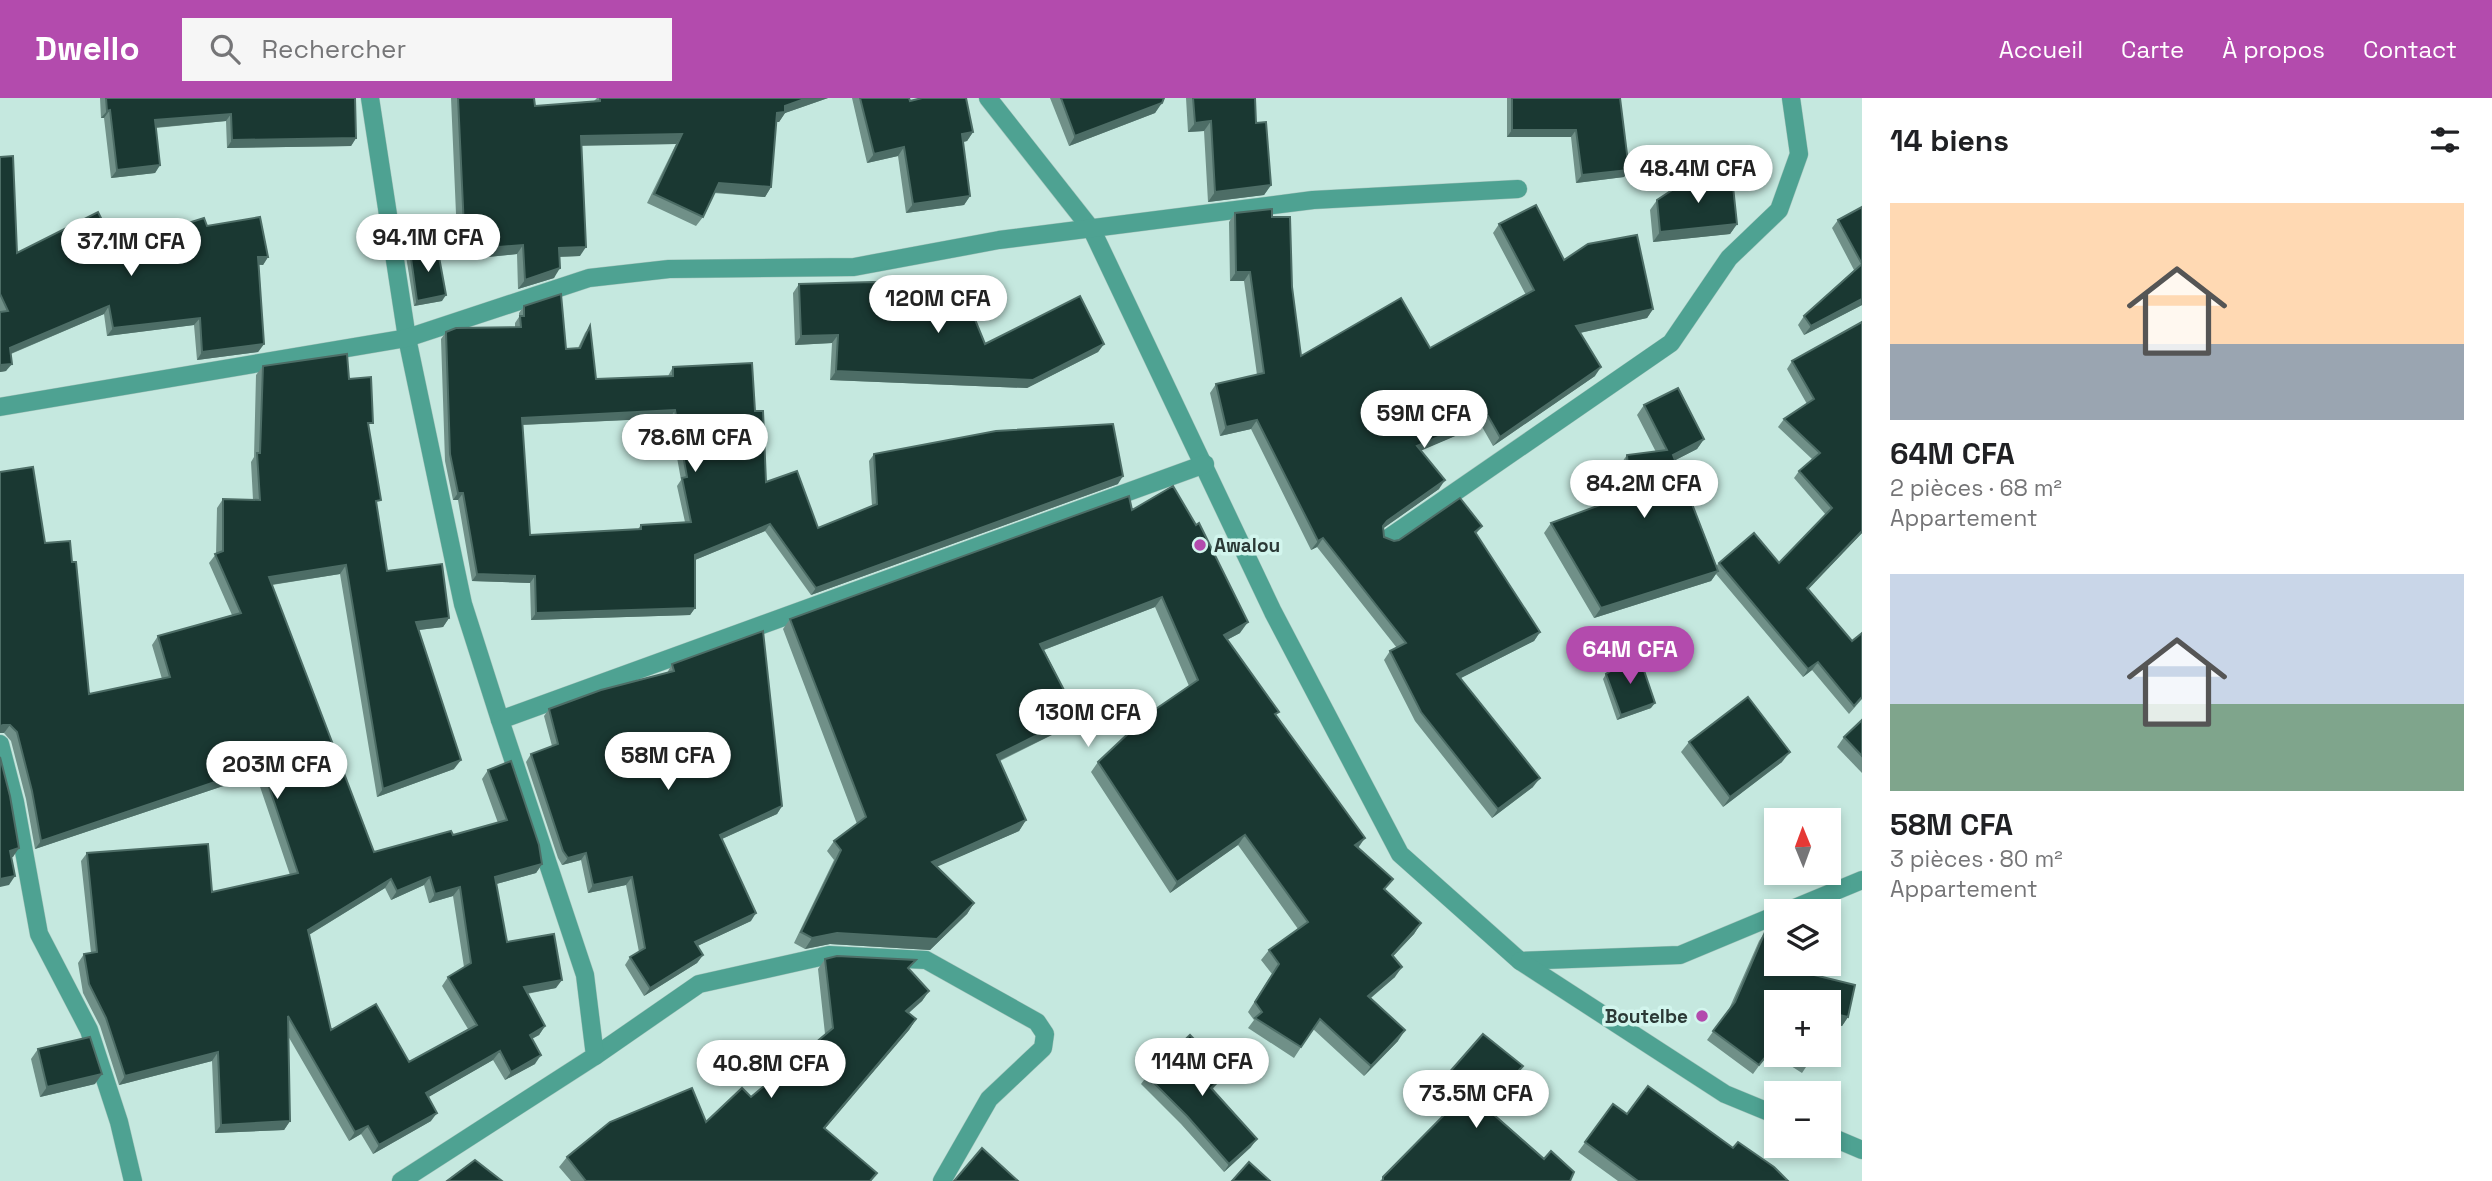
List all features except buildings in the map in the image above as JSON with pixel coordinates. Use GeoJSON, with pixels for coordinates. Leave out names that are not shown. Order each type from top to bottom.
{"type":"FeatureCollection","features":[{"type":"Feature","properties":{"kind":"street"},"geometry":{"type":"LineString","coordinates":[[370,98],[407,338],[463,604],[585,975],[594,1056]]}},
{"type":"Feature","properties":{"kind":"street"},"geometry":{"type":"LineString","coordinates":[[988,98],[1093,230],[1273,612],[1400,854],[1520,961],[1725,1094],[1764,1110]]}},
{"type":"Feature","properties":{"kind":"street"},"geometry":{"type":"LineString","coordinates":[[1387,538],[1671,343],[1729,258],[1779,210],[1800,154],[1791,98]]}},
{"type":"Feature","properties":{"kind":"street"},"geometry":{"type":"LineString","coordinates":[[0,407],[407,338],[589,278],[669,269],[854,267],[999,240],[1312,200],[1518,189]]}},
{"type":"Feature","properties":{"kind":"street"},"geometry":{"type":"LineString","coordinates":[[500,720],[1205,464]]}},
{"type":"Feature","properties":{"kind":"street"},"geometry":{"type":"LineString","coordinates":[[0,744],[15,802],[39,933],[89,1030],[119,1122],[133,1181]]}},
{"type":"Feature","properties":{"kind":"street"},"geometry":{"type":"LineString","coordinates":[[1816,899],[1862,880]]}},
{"type":"Feature","properties":{"kind":"street"},"geometry":{"type":"LineString","coordinates":[[1520,961],[1680,955],[1764,920]]}},
{"type":"Feature","properties":{"kind":"street"},"geometry":{"type":"LineString","coordinates":[[401,1181],[594,1056],[699,984],[829,955],[926,960],[1037,1021],[1045,1034],[1043,1048],[989,1099],[942,1181]]}},
{"type":"Feature","properties":{"kind":"street"},"geometry":{"type":"LineString","coordinates":[[1841,1141],[1862,1150]]}},
{"type":"Feature","properties":{"kind":"place","name":"Awalou"},"geometry":{"type":"Point","coordinates":[1200,545]}},
{"type":"Feature","properties":{"kind":"place","name":"Boutelbe"},"geometry":{"type":"Point","coordinates":[1702,1016]}}]}
